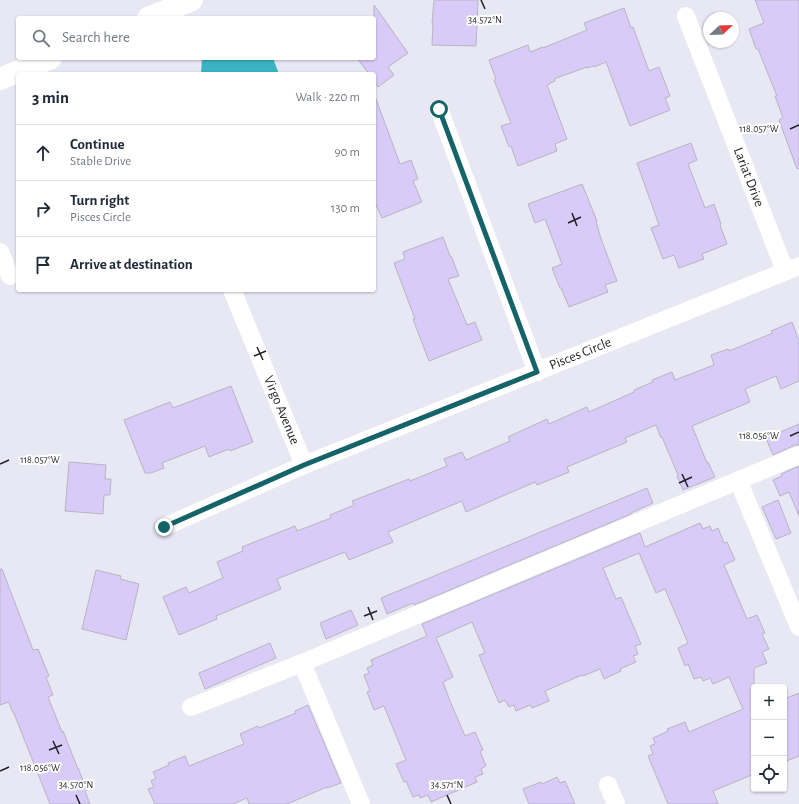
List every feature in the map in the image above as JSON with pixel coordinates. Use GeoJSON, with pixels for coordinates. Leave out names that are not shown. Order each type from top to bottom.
{"type":"FeatureCollection","features":[{"type":"Feature","properties":{"kind":"main road"},"geometry":{"type":"LineString","coordinates":[[153,16],[192,0]]}},
{"type":"Feature","properties":{"kind":"main road"},"geometry":{"type":"LineString","coordinates":[[17,72],[46,60]]}},
{"type":"Feature","properties":{"kind":"main road"},"geometry":{"type":"LineString","coordinates":[[0,79],[16,72]]}},
{"type":"Feature","properties":{"kind":"street","name":"Lariat Drive"},"geometry":{"type":"LineString","coordinates":[[686,16],[792,269]]}},
{"type":"Feature","properties":{"kind":"street"},"geometry":{"type":"LineString","coordinates":[[439,109],[537,372]]}},
{"type":"Feature","properties":{"kind":"street"},"geometry":{"type":"LineString","coordinates":[[0,252],[9,277]]}},
{"type":"Feature","properties":{"kind":"street","name":"Pisces Circle"},"geometry":{"type":"LineString","coordinates":[[164,527],[304,465],[792,269]]}},
{"type":"Feature","properties":{"kind":"street","name":"Virgo Avenue"},"geometry":{"type":"LineString","coordinates":[[233,292],[304,465]]}},
{"type":"Feature","properties":{"kind":"street"},"geometry":{"type":"LineString","coordinates":[[191,707],[302,663],[799,455]]}},
{"type":"Feature","properties":{"kind":"street"},"geometry":{"type":"LineString","coordinates":[[738,480],[799,627]]}},
{"type":"Feature","properties":{"kind":"street"},"geometry":{"type":"LineString","coordinates":[[302,663],[360,804]]}},
{"type":"Feature","properties":{"kind":"street"},"geometry":{"type":"LineString","coordinates":[[608,785],[616,804]]}},
{"type":"Feature","properties":{"kind":"water"},"geometry":{"type":"Polygon","coordinates":[[[202,60],[274,60],[278,72],[201,72],[202,60]]]}},
{"type":"Feature","properties":{"kind":"building"},"geometry":{"type":"Polygon","coordinates":[[[434,0],[478,0],[476,46],[432,45],[434,0]]]}},
{"type":"Feature","properties":{"kind":"building"},"geometry":{"type":"Polygon","coordinates":[[[755,0],[799,0],[799,168],[797,169],[779,120],[783,118],[775,96],[777,96],[758,49],[756,49],[749,29],[764,23],[755,0]]]}},
{"type":"Feature","properties":{"kind":"building"},"geometry":{"type":"Polygon","coordinates":[[[374,5],[408,53],[388,67],[394,75],[378,87],[376,84],[376,72],[368,72],[358,60],[376,60],[376,16],[374,16],[374,5]]]}},
{"type":"Feature","properties":{"kind":"building"},"geometry":{"type":"Polygon","coordinates":[[[624,8],[631,28],[633,27],[649,71],[659,67],[670,96],[665,98],[670,110],[630,126],[606,62],[554,79],[555,81],[547,85],[567,139],[555,144],[557,151],[518,166],[511,146],[509,147],[501,126],[511,123],[494,80],[496,79],[489,60],[528,45],[530,52],[543,48],[587,30],[584,23],[624,8]]]}},
{"type":"Feature","properties":{"kind":"building"},"geometry":{"type":"Polygon","coordinates":[[[376,99],[400,164],[411,160],[418,179],[413,181],[422,202],[382,218],[376,204],[376,99]]]}},
{"type":"Feature","properties":{"kind":"building"},"geometry":{"type":"Polygon","coordinates":[[[691,143],[697,160],[688,164],[705,208],[714,204],[727,244],[702,254],[704,259],[679,268],[674,255],[663,259],[651,228],[659,225],[637,163],[691,143]]]}},
{"type":"Feature","properties":{"kind":"building"},"geometry":{"type":"Polygon","coordinates":[[[582,184],[597,221],[601,239],[617,281],[605,285],[608,292],[569,307],[552,268],[562,264],[545,219],[535,223],[528,204],[582,184]]]}},
{"type":"Feature","properties":{"kind":"building"},"geometry":{"type":"Polygon","coordinates":[[[443,237],[459,276],[448,279],[467,325],[475,322],[482,340],[429,361],[394,263],[405,259],[403,252],[443,237]]]}},
{"type":"Feature","properties":{"kind":"building"},"geometry":{"type":"Polygon","coordinates":[[[792,322],[799,341],[799,381],[781,389],[776,376],[745,389],[750,402],[692,426],[707,463],[708,462],[715,477],[683,490],[656,425],[625,438],[627,442],[567,467],[569,472],[537,485],[535,482],[466,512],[462,501],[388,532],[393,542],[349,560],[345,552],[277,579],[281,589],[216,616],[217,619],[179,635],[163,597],[186,587],[189,593],[223,578],[217,562],[243,551],[242,547],[295,526],[297,531],[331,518],[330,515],[354,505],[352,501],[409,479],[410,481],[447,466],[444,459],[462,452],[466,460],[510,441],[508,437],[547,419],[549,424],[587,407],[589,412],[634,392],[634,390],[653,382],[652,380],[672,372],[675,380],[714,365],[711,355],[728,349],[729,351],[773,333],[771,331],[792,322]]]}},
{"type":"Feature","properties":{"kind":"building"},"geometry":{"type":"Polygon","coordinates":[[[231,386],[253,442],[209,457],[205,446],[162,463],[164,468],[151,473],[145,473],[124,420],[170,402],[173,408],[231,386]]]}},
{"type":"Feature","properties":{"kind":"building"},"geometry":{"type":"Polygon","coordinates":[[[799,424],[799,445],[795,445],[773,455],[766,438],[799,424]]]}},
{"type":"Feature","properties":{"kind":"building"},"geometry":{"type":"Polygon","coordinates":[[[69,462],[106,465],[105,479],[111,479],[110,495],[104,495],[103,514],[65,511],[69,462]]]}},
{"type":"Feature","properties":{"kind":"building"},"geometry":{"type":"Polygon","coordinates":[[[799,466],[799,516],[789,492],[780,496],[773,480],[782,476],[781,474],[799,466]]]}},
{"type":"Feature","properties":{"kind":"building"},"geometry":{"type":"Polygon","coordinates":[[[647,488],[653,503],[631,514],[414,605],[413,603],[387,614],[381,598],[647,488]]]}},
{"type":"Feature","properties":{"kind":"building"},"geometry":{"type":"Polygon","coordinates":[[[778,500],[791,533],[776,539],[762,507],[778,500]]]}},
{"type":"Feature","properties":{"kind":"building"},"geometry":{"type":"Polygon","coordinates":[[[700,523],[703,529],[710,526],[712,531],[718,528],[724,543],[727,542],[735,560],[724,565],[747,619],[757,615],[765,633],[762,634],[769,649],[762,652],[767,663],[754,668],[754,684],[751,684],[751,775],[713,791],[718,804],[668,804],[648,756],[653,754],[650,746],[655,744],[653,738],[668,731],[667,729],[685,722],[689,732],[743,709],[729,677],[713,684],[710,678],[703,681],[701,677],[694,679],[688,664],[685,666],[678,648],[688,643],[665,589],[656,593],[639,553],[603,568],[616,599],[621,597],[641,644],[635,646],[638,654],[633,656],[636,662],[620,669],[621,671],[604,679],[600,669],[583,676],[582,675],[545,691],[549,701],[532,708],[530,705],[516,711],[514,705],[509,707],[505,700],[499,703],[479,655],[485,653],[472,622],[436,638],[453,677],[443,682],[450,701],[465,736],[475,732],[483,750],[480,751],[486,766],[481,769],[483,774],[475,777],[477,782],[431,802],[428,795],[420,798],[419,795],[413,797],[396,764],[406,760],[384,706],[374,710],[367,692],[370,691],[364,675],[369,673],[367,668],[373,665],[371,660],[427,636],[422,624],[640,533],[645,547],[700,523]]]}},
{"type":"Feature","properties":{"kind":"building"},"geometry":{"type":"Polygon","coordinates":[[[0,569],[2,569],[33,650],[38,649],[49,676],[46,677],[53,695],[48,697],[87,790],[85,791],[90,804],[50,804],[9,702],[0,705],[0,569]]]}},
{"type":"Feature","properties":{"kind":"building"},"geometry":{"type":"Polygon","coordinates":[[[96,570],[121,576],[120,579],[139,584],[126,640],[82,629],[96,570]]]}},
{"type":"Feature","properties":{"kind":"building"},"geometry":{"type":"Polygon","coordinates":[[[351,610],[358,625],[326,639],[320,623],[351,610]]]}},
{"type":"Feature","properties":{"kind":"building"},"geometry":{"type":"Polygon","coordinates":[[[270,643],[276,658],[205,689],[199,673],[270,643]]]}},
{"type":"Feature","properties":{"kind":"building"},"geometry":{"type":"Polygon","coordinates":[[[799,693],[799,756],[787,761],[787,720],[787,698],[799,693]]]}},
{"type":"Feature","properties":{"kind":"building"},"geometry":{"type":"Polygon","coordinates":[[[308,705],[341,783],[327,787],[287,804],[249,804],[247,798],[233,804],[155,804],[148,789],[154,787],[151,781],[156,778],[153,772],[169,765],[168,763],[185,756],[189,766],[244,744],[240,734],[296,713],[295,711],[308,705]]]}},
{"type":"Feature","properties":{"kind":"building"},"geometry":{"type":"Polygon","coordinates":[[[557,777],[560,783],[565,781],[575,804],[529,804],[523,789],[541,782],[542,784],[557,777]]]}},
{"type":"Feature","properties":{"kind":"route"},"geometry":{"type":"LineString","coordinates":[[164,527],[304,465],[537,372],[439,109]]}}]}
